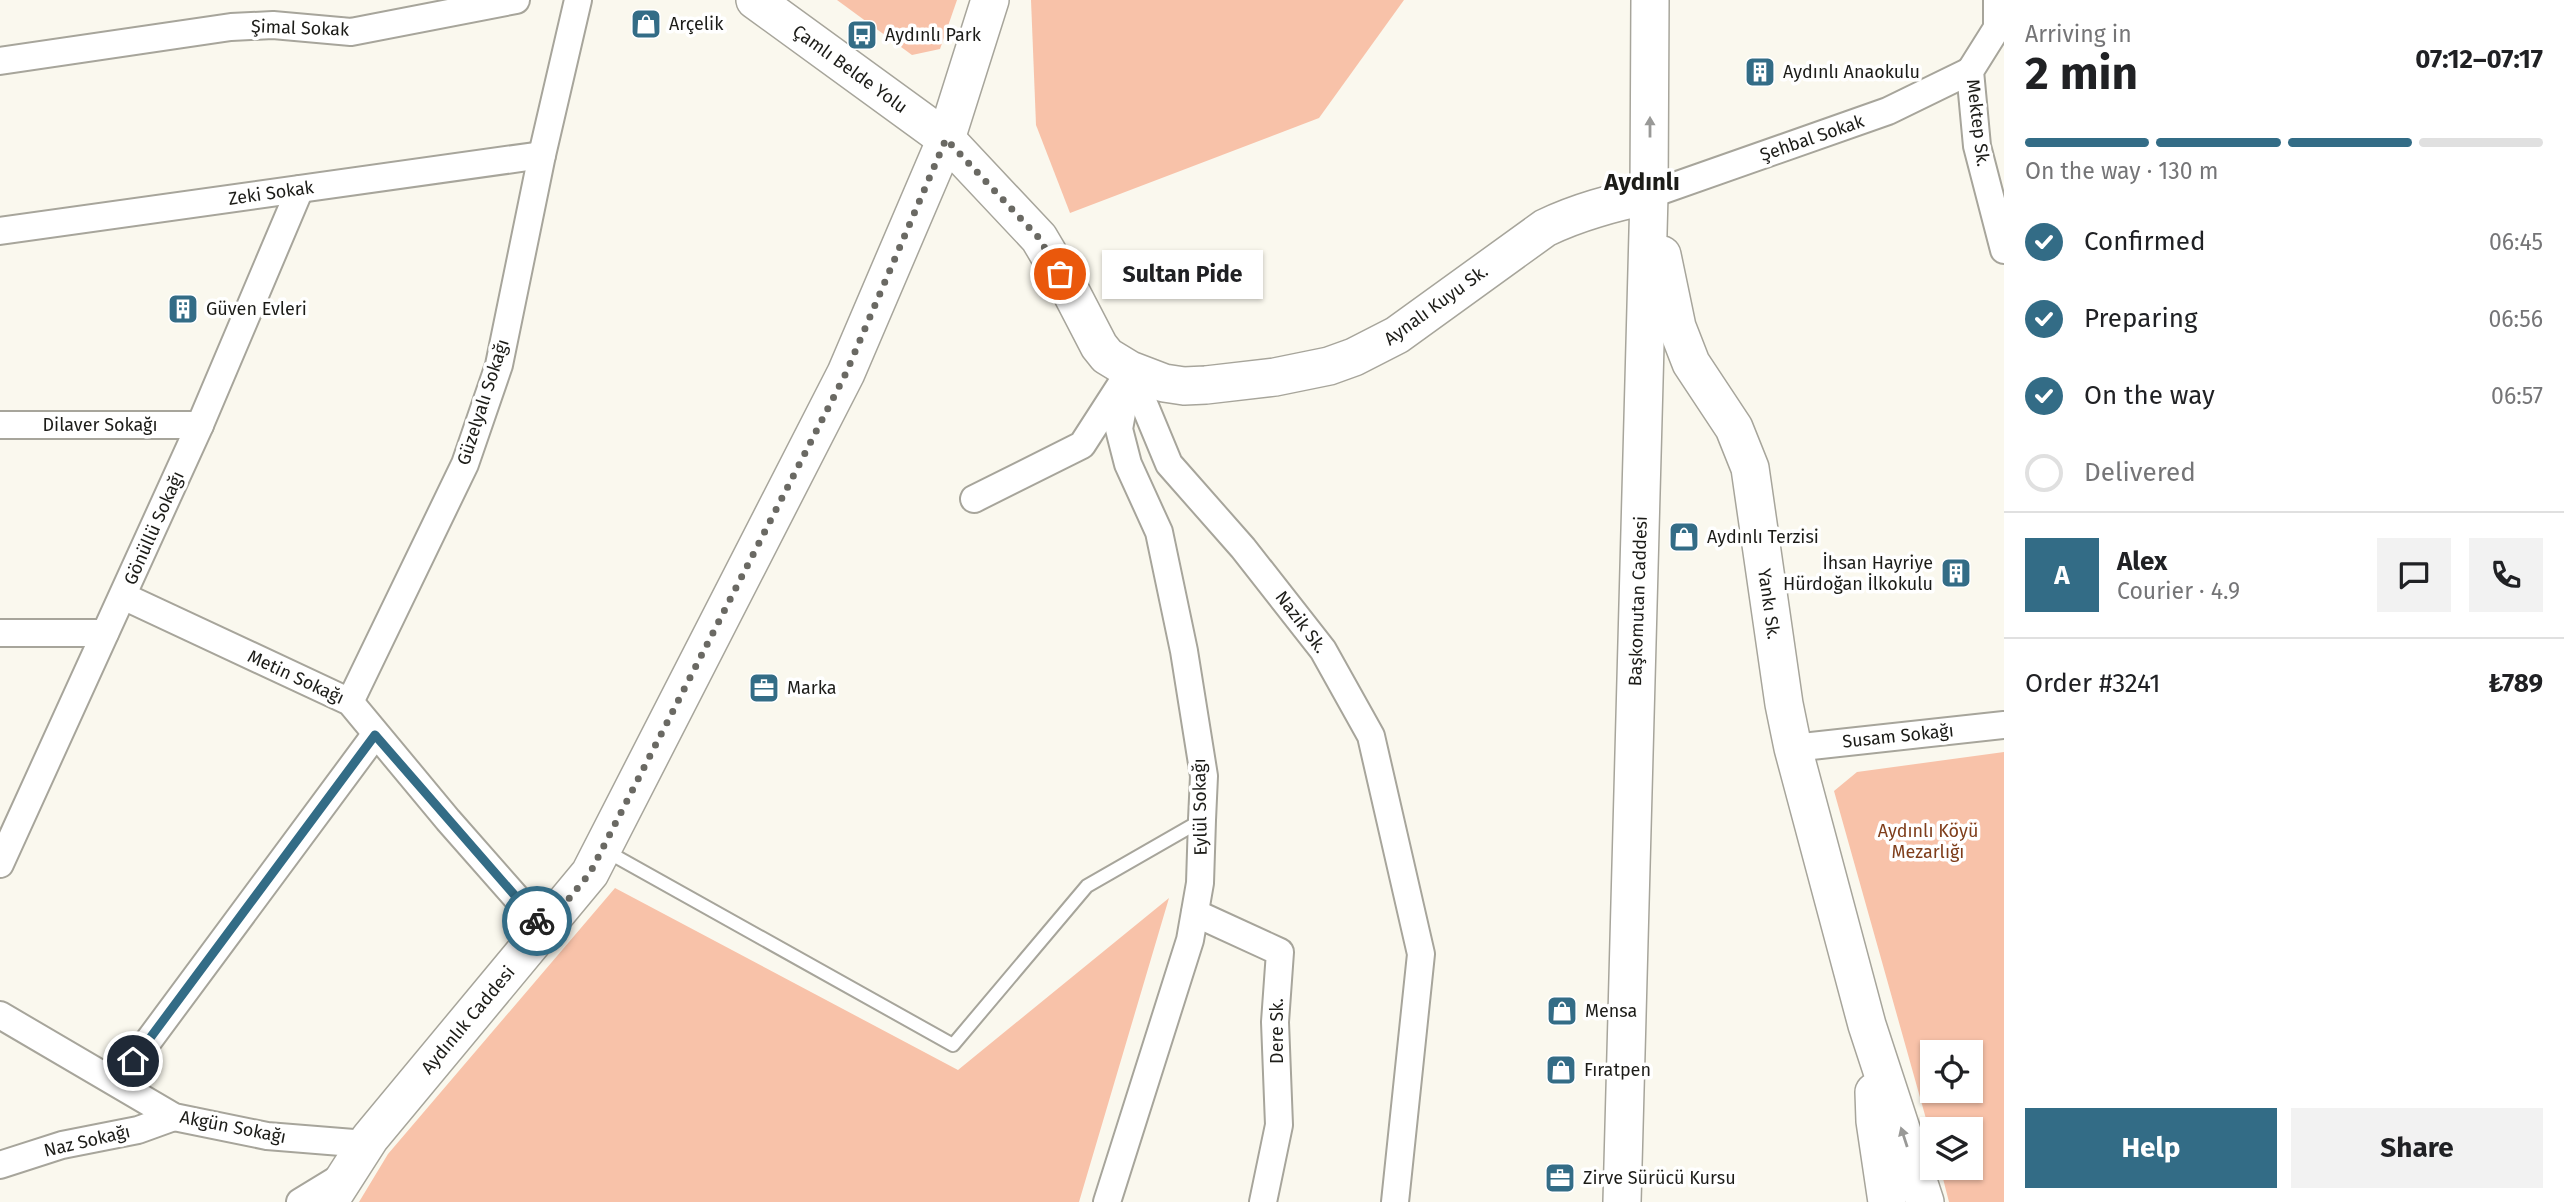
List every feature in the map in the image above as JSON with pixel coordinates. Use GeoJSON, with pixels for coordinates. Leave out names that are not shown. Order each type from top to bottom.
{"type":"FeatureCollection","features":[{"type":"Feature","properties":{"kind":"street","name":"Şimal Sokak"},"geometry":{"type":"LineString","coordinates":[[0,61],[231,27],[273,25],[351,32],[516,0]]}},
{"type":"Feature","properties":{"kind":"street","name":"Güzelyalı Sokağı"},"geometry":{"type":"LineString","coordinates":[[350,702],[465,464],[499,365],[542,155],[578,0]]}},
{"type":"Feature","properties":{"kind":"street","name":"Çamlı Belde Yolu"},"geometry":{"type":"LineString","coordinates":[[755,0],[946,139]]}},
{"type":"Feature","properties":{"kind":"street","name":"Aydınlık Caddesi"},"geometry":{"type":"LineString","coordinates":[[348,1173],[590,873],[846,373],[946,139],[990,0]]}},
{"type":"Feature","properties":{"kind":"street","name":"Başkomutan Caddesi"},"geometry":{"type":"LineString","coordinates":[[1622,1202],[1649,195],[1650,0]]}},
{"type":"Feature","properties":{"kind":"street","name":"Mektep Sk."},"geometry":{"type":"LineString","coordinates":[[1997,0],[2000,28],[1970,71],[1977,146],[2004,250]]}},
{"type":"Feature","properties":{"kind":"street","name":"Şehbal Sokak"},"geometry":{"type":"LineString","coordinates":[[1649,195],[1888,111],[1970,71]]}},
{"type":"Feature","properties":{"kind":"street"},"geometry":{"type":"LineString","coordinates":[[946,139],[1039,238],[1099,346],[1107,356],[1130,370],[1082,445],[974,499]]}},
{"type":"Feature","properties":{"kind":"street","name":"Zeki Sokak"},"geometry":{"type":"LineString","coordinates":[[0,231],[542,155]]}},
{"type":"Feature","properties":{"kind":"street","name":"Gönüllü Sokağı"},"geometry":{"type":"LineString","coordinates":[[0,864],[201,425],[300,189]]}},
{"type":"Feature","properties":{"kind":"street","name":"Aynalı Kuyu Sk."},"geometry":{"type":"LineString","coordinates":[[1130,370],[1164,383],[1184,386],[1275,377],[1329,366],[1377,347],[1397,335],[1545,228],[1565,218],[1649,195]]}},
{"type":"Feature","properties":{"kind":"street","name":"Yankı Sk."},"geometry":{"type":"LineString","coordinates":[[1649,195],[1678,327],[1691,363],[1734,428],[1750,468],[1784,704],[1793,748],[1867,1025],[1925,1202]]}},
{"type":"Feature","properties":{"kind":"street","name":"Eylül Sokağı"},"geometry":{"type":"LineString","coordinates":[[1107,1202],[1191,940],[1200,883],[1202,820],[1203,776],[1184,651],[1159,532],[1128,464],[1119,429],[1130,370]]}},
{"type":"Feature","properties":{"kind":"street","name":"Nazik Sk."},"geometry":{"type":"LineString","coordinates":[[1130,370],[1169,464],[1243,548],[1323,650],[1371,736],[1421,954],[1395,1202]]}},
{"type":"Feature","properties":{"kind":"street","name":"Dilaver Sokağı"},"geometry":{"type":"LineString","coordinates":[[0,425],[201,425]]}},
{"type":"Feature","properties":{"kind":"street","name":"Metin Sokağı"},"geometry":{"type":"LineString","coordinates":[[123,596],[350,702],[375,735],[544,929]]}},
{"type":"Feature","properties":{"kind":"street"},"geometry":{"type":"LineString","coordinates":[[0,633],[105,633]]}},
{"type":"Feature","properties":{"kind":"street","name":"Susam Sokağı"},"geometry":{"type":"LineString","coordinates":[[1793,748],[2004,725]]}},
{"type":"Feature","properties":{"kind":"street"},"geometry":{"type":"LineString","coordinates":[[118,1082],[375,735]]}},
{"type":"Feature","properties":{"kind":"street","name":"Dere Sk."},"geometry":{"type":"LineString","coordinates":[[1195,913],[1280,952],[1275,1022],[1279,1125],[1263,1202]]}},
{"type":"Feature","properties":{"kind":"street","name":"Akgün Sokağı"},"geometry":{"type":"LineString","coordinates":[[0,1015],[174,1117],[267,1136],[348,1173]]}},
{"type":"Feature","properties":{"kind":"street","name":"Yankı Sk."},"geometry":{"type":"LineString","coordinates":[[1867,1025],[1875,1121],[1887,1202]]}},
{"type":"Feature","properties":{"kind":"street","name":"Naz Sokağı"},"geometry":{"type":"LineString","coordinates":[[0,1164],[62,1145],[138,1130],[174,1117]]}},
{"type":"Feature","properties":{"kind":"street"},"geometry":{"type":"LineString","coordinates":[[300,1202],[348,1173]]}},
{"type":"Feature","properties":{"kind":"lane"},"geometry":{"type":"LineString","coordinates":[[603,849],[953,1045],[1087,886],[1202,820]]}},
{"type":"Feature","properties":{"kind":"green space"},"geometry":{"type":"Polygon","coordinates":[[[837,0],[957,0],[940,49],[912,55],[837,0]]]}},
{"type":"Feature","properties":{"kind":"green space"},"geometry":{"type":"Polygon","coordinates":[[[1031,0],[1404,0],[1319,118],[1070,213],[1036,125],[1031,0]]]}},
{"type":"Feature","properties":{"kind":"green space","name":"Aydınlı Köyü Mezarlığı"},"geometry":{"type":"Polygon","coordinates":[[[2004,752],[2004,1202],[1949,1202],[1943,1180],[1983,1180],[1983,1117],[1926,1117],[1922,1103],[1983,1103],[1983,1040],[1920,1040],[1920,1097],[1834,791],[1857,772],[2004,752]]]}},
{"type":"Feature","properties":{"kind":"green space"},"geometry":{"type":"Polygon","coordinates":[[[615,888],[958,1070],[1169,898],[1079,1202],[359,1202],[388,1154],[615,888]]]}},
{"type":"Feature","properties":{"kind":"way so far"},"geometry":{"type":"LineString","coordinates":[[537,921],[544,929],[590,873],[846,373],[946,139],[1039,238],[1060,274]]}},
{"type":"Feature","properties":{"kind":"place","name":"Arçelik"},"geometry":{"type":"Point","coordinates":[646,24]}},
{"type":"Feature","properties":{"kind":"place","name":"Aydınlı Park"},"geometry":{"type":"Point","coordinates":[862,35]}},
{"type":"Feature","properties":{"kind":"place","name":"Aydınlı Anaokulu"},"geometry":{"type":"Point","coordinates":[1760,72]}},
{"type":"Feature","properties":{"kind":"place","name":"Sultan Pide"},"geometry":{"type":"Point","coordinates":[1060,274]}},
{"type":"Feature","properties":{"kind":"place","name":"Güven Evleri"},"geometry":{"type":"Point","coordinates":[183,309]}},
{"type":"Feature","properties":{"kind":"place","name":"Aydınlı Terzisi"},"geometry":{"type":"Point","coordinates":[1684,537]}},
{"type":"Feature","properties":{"kind":"place","name":"İhsan Hayriye Hürdoğan İlkokulu"},"geometry":{"type":"Point","coordinates":[1956,573]}},
{"type":"Feature","properties":{"kind":"place","name":"Marka"},"geometry":{"type":"Point","coordinates":[764,688]}},
{"type":"Feature","properties":{"kind":"place","name":"Mensa"},"geometry":{"type":"Point","coordinates":[1562,1011]}},
{"type":"Feature","properties":{"kind":"place","name":"Fıratpen"},"geometry":{"type":"Point","coordinates":[1561,1070]}},
{"type":"Feature","properties":{"kind":"place","name":"Zirve Sürücü Kursu"},"geometry":{"type":"Point","coordinates":[1560,1178]}},
{"type":"Feature","properties":{"kind":"district","name":"Aydınlı"},"geometry":{"type":"Point","coordinates":[1642,182]}},
{"type":"Feature","properties":{"kind":"route"},"geometry":{"type":"LineString","coordinates":[[133,1061],[375,735],[537,921]]}}]}
